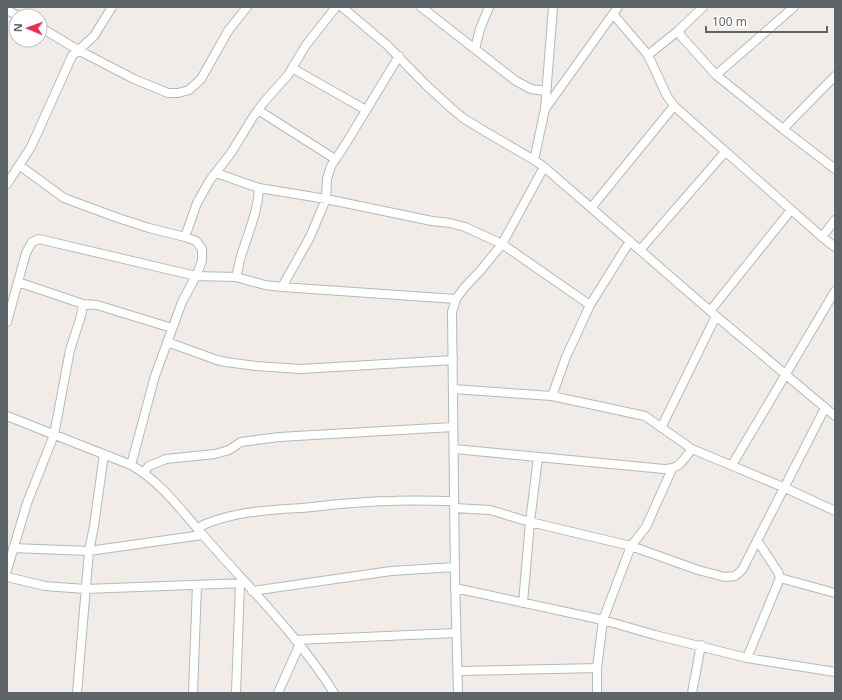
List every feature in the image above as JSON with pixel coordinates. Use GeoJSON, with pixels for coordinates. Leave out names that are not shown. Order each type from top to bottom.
{"type":"FeatureCollection","features":[{"type":"Feature","properties":{"kind":"street"},"geometry":{"type":"LineString","coordinates":[[7,184],[31,147],[72,56],[94,36],[112,7]]}},
{"type":"Feature","properties":{"kind":"street"},"geometry":{"type":"LineString","coordinates":[[48,32],[78,50],[158,90],[168,93],[178,93],[189,90],[201,79],[228,30],[247,7]]}},
{"type":"Feature","properties":{"kind":"street"},"geometry":{"type":"LineString","coordinates":[[185,236],[197,203],[210,180],[231,154],[258,110],[292,68],[306,45],[336,7]]}},
{"type":"Feature","properties":{"kind":"street"},"geometry":{"type":"LineString","coordinates":[[342,7],[399,56],[425,84],[463,118],[544,167],[785,375],[835,416]]}},
{"type":"Feature","properties":{"kind":"street"},"geometry":{"type":"LineString","coordinates":[[421,7],[526,87],[546,91]]}},
{"type":"Feature","properties":{"kind":"street"},"geometry":{"type":"LineString","coordinates":[[475,49],[480,29],[489,7]]}},
{"type":"Feature","properties":{"kind":"street"},"geometry":{"type":"LineString","coordinates":[[534,160],[545,110],[553,7]]}},
{"type":"Feature","properties":{"kind":"street"},"geometry":{"type":"LineString","coordinates":[[648,55],[679,30],[703,7]]}},
{"type":"Feature","properties":{"kind":"street"},"geometry":{"type":"LineString","coordinates":[[716,75],[794,7]]}},
{"type":"Feature","properties":{"kind":"street"},"geometry":{"type":"LineString","coordinates":[[545,110],[616,10],[648,55],[667,96],[674,106],[835,247]]}},
{"type":"Feature","properties":{"kind":"street"},"geometry":{"type":"LineString","coordinates":[[679,30],[681,36],[716,75],[835,169]]}},
{"type":"Feature","properties":{"kind":"street"},"geometry":{"type":"LineString","coordinates":[[282,287],[310,237],[326,199],[327,179],[331,166],[399,56]]}},
{"type":"Feature","properties":{"kind":"street"},"geometry":{"type":"LineString","coordinates":[[292,68],[366,110]]}},
{"type":"Feature","properties":{"kind":"street"},"geometry":{"type":"LineString","coordinates":[[783,129],[835,76]]}},
{"type":"Feature","properties":{"kind":"street"},"geometry":{"type":"LineString","coordinates":[[591,208],[674,106]]}},
{"type":"Feature","properties":{"kind":"street"},"geometry":{"type":"LineString","coordinates":[[258,110],[335,159]]}},
{"type":"Feature","properties":{"kind":"street"},"geometry":{"type":"LineString","coordinates":[[640,250],[725,152]]}},
{"type":"Feature","properties":{"kind":"street"},"geometry":{"type":"LineString","coordinates":[[19,165],[64,198],[149,228],[185,236],[196,241],[202,249],[202,261],[182,302],[155,376],[131,464]]}},
{"type":"Feature","properties":{"kind":"street"},"geometry":{"type":"LineString","coordinates":[[458,693],[455,588],[452,312],[456,299],[464,288],[482,270],[502,244],[544,167]]}},
{"type":"Feature","properties":{"kind":"street"},"geometry":{"type":"LineString","coordinates":[[216,173],[259,188],[326,199],[465,227],[502,244],[590,305]]}},
{"type":"Feature","properties":{"kind":"street"},"geometry":{"type":"LineString","coordinates":[[236,277],[240,258],[259,196],[259,188]]}},
{"type":"Feature","properties":{"kind":"street"},"geometry":{"type":"LineString","coordinates":[[662,426],[713,313],[792,210]]}},
{"type":"Feature","properties":{"kind":"street"},"geometry":{"type":"LineString","coordinates":[[822,237],[835,220]]}},
{"type":"Feature","properties":{"kind":"street"},"geometry":{"type":"LineString","coordinates":[[7,322],[26,254],[32,242],[39,239],[196,276],[236,277],[265,285],[282,287],[456,299]]}},
{"type":"Feature","properties":{"kind":"street"},"geometry":{"type":"LineString","coordinates":[[552,396],[566,357],[590,305],[630,241]]}},
{"type":"Feature","properties":{"kind":"street"},"geometry":{"type":"LineString","coordinates":[[18,282],[83,304],[97,305],[172,328]]}},
{"type":"Feature","properties":{"kind":"street"},"geometry":{"type":"LineString","coordinates":[[732,465],[835,291]]}},
{"type":"Feature","properties":{"kind":"street"},"geometry":{"type":"LineString","coordinates":[[7,570],[27,503],[54,435],[70,350],[81,316],[83,304]]}},
{"type":"Feature","properties":{"kind":"street"},"geometry":{"type":"LineString","coordinates":[[168,342],[222,361],[256,366],[301,369],[453,360]]}},
{"type":"Feature","properties":{"kind":"street"},"geometry":{"type":"LineString","coordinates":[[453,389],[552,396],[645,416],[662,426],[692,449],[783,487],[835,511]]}},
{"type":"Feature","properties":{"kind":"street"},"geometry":{"type":"LineString","coordinates":[[197,528],[220,519],[270,510],[392,501],[454,505],[490,510],[530,522],[631,546],[698,570],[725,577],[735,576],[742,570],[783,487],[825,408]]}},
{"type":"Feature","properties":{"kind":"street"},"geometry":{"type":"LineString","coordinates":[[7,416],[131,464],[144,472],[189,518],[242,584],[252,591],[273,613],[324,677],[334,693]]}},
{"type":"Feature","properties":{"kind":"street"},"geometry":{"type":"LineString","coordinates":[[144,472],[149,466],[166,459],[215,454],[229,450],[241,442],[279,437],[453,427]]}},
{"type":"Feature","properties":{"kind":"street"},"geometry":{"type":"LineString","coordinates":[[454,449],[672,469],[679,465],[692,449]]}},
{"type":"Feature","properties":{"kind":"street"},"geometry":{"type":"LineString","coordinates":[[77,693],[89,550],[94,526],[104,454]]}},
{"type":"Feature","properties":{"kind":"street"},"geometry":{"type":"LineString","coordinates":[[523,603],[530,522],[538,457]]}},
{"type":"Feature","properties":{"kind":"street"},"geometry":{"type":"LineString","coordinates":[[597,693],[597,668],[603,620],[631,546],[646,528],[672,469]]}},
{"type":"Feature","properties":{"kind":"street"},"geometry":{"type":"LineString","coordinates":[[13,548],[89,550],[202,535]]}},
{"type":"Feature","properties":{"kind":"street"},"geometry":{"type":"LineString","coordinates":[[748,658],[780,578],[778,572],[757,540]]}},
{"type":"Feature","properties":{"kind":"street"},"geometry":{"type":"LineString","coordinates":[[252,591],[391,571],[455,567]]}},
{"type":"Feature","properties":{"kind":"street"},"geometry":{"type":"LineString","coordinates":[[7,577],[45,586],[85,589],[242,584]]}},
{"type":"Feature","properties":{"kind":"street"},"geometry":{"type":"LineString","coordinates":[[780,578],[835,593]]}},
{"type":"Feature","properties":{"kind":"street"},"geometry":{"type":"LineString","coordinates":[[236,693],[242,584]]}},
{"type":"Feature","properties":{"kind":"street"},"geometry":{"type":"LineString","coordinates":[[194,693],[197,585]]}},
{"type":"Feature","properties":{"kind":"street"},"geometry":{"type":"LineString","coordinates":[[455,588],[603,620],[655,635],[748,658],[835,672]]}},
{"type":"Feature","properties":{"kind":"street"},"geometry":{"type":"LineString","coordinates":[[297,643],[456,633]]}},
{"type":"Feature","properties":{"kind":"street"},"geometry":{"type":"LineString","coordinates":[[278,693],[297,643]]}},
{"type":"Feature","properties":{"kind":"street"},"geometry":{"type":"LineString","coordinates":[[692,693],[701,646]]}},
{"type":"Feature","properties":{"kind":"street"},"geometry":{"type":"LineString","coordinates":[[458,671],[597,668]]}}]}
